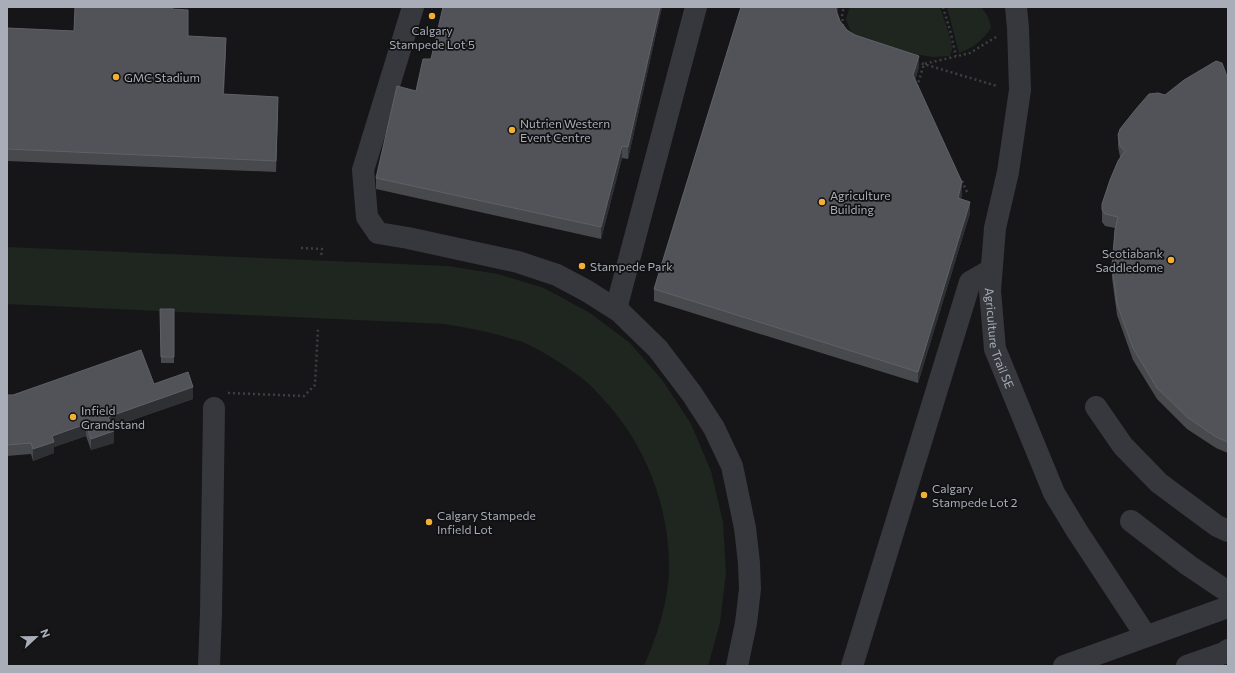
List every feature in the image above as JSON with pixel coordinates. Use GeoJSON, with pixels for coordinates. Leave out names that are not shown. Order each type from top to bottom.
{"type":"FeatureCollection","features":[{"type":"Feature","properties":{"kind":"lane"},"geometry":{"type":"LineString","coordinates":[[413,7],[363,170],[367,217],[378,233],[518,262],[557,275],[587,290],[616,309],[658,348],[692,394],[714,428],[732,466],[745,528],[750,589],[746,623],[737,666]]}},
{"type":"Feature","properties":{"kind":"lane"},"geometry":{"type":"LineString","coordinates":[[616,309],[696,7]]}},
{"type":"Feature","properties":{"kind":"lane","name":"Agriculture Trail SE"},"geometry":{"type":"LineString","coordinates":[[1016,7],[1020,90],[1008,172],[995,228],[990,291],[995,349],[1054,493],[1077,531],[1146,636]]}},
{"type":"Feature","properties":{"kind":"lane"},"geometry":{"type":"LineString","coordinates":[[852,666],[970,282],[991,270]]}},
{"type":"Feature","properties":{"kind":"lane"},"geometry":{"type":"LineString","coordinates":[[1096,407],[1123,446],[1159,483],[1217,526],[1228,531]]}},
{"type":"Feature","properties":{"kind":"lane"},"geometry":{"type":"LineString","coordinates":[[209,666],[214,408]]}},
{"type":"Feature","properties":{"kind":"lane"},"geometry":{"type":"LineString","coordinates":[[1131,522],[1188,565],[1228,592]]}},
{"type":"Feature","properties":{"kind":"lane"},"geometry":{"type":"LineString","coordinates":[[1064,666],[1228,607]]}},
{"type":"Feature","properties":{"kind":"lane"},"geometry":{"type":"LineString","coordinates":[[1188,666],[1224,654],[1228,650]]}},
{"type":"Feature","properties":{"kind":"path"},"geometry":{"type":"LineString","coordinates":[[844,7],[842,14],[843,27],[847,32]]}},
{"type":"Feature","properties":{"kind":"path"},"geometry":{"type":"LineString","coordinates":[[943,7],[956,56]]}},
{"type":"Feature","properties":{"kind":"path"},"geometry":{"type":"LineString","coordinates":[[924,64],[970,53],[996,37]]}},
{"type":"Feature","properties":{"kind":"path"},"geometry":{"type":"LineString","coordinates":[[910,60],[997,86]]}},
{"type":"Feature","properties":{"kind":"path"},"geometry":{"type":"LineString","coordinates":[[920,94],[916,87],[924,64]]}},
{"type":"Feature","properties":{"kind":"path"},"geometry":{"type":"LineString","coordinates":[[960,178],[967,192]]}},
{"type":"Feature","properties":{"kind":"path"},"geometry":{"type":"LineString","coordinates":[[301,248],[322,249],[321,257]]}},
{"type":"Feature","properties":{"kind":"path"},"geometry":{"type":"LineString","coordinates":[[214,408],[214,400],[216,395],[221,393],[304,396],[315,385],[318,328]]}},
{"type":"Feature","properties":{"kind":"shaded area"},"geometry":{"type":"Polygon","coordinates":[[[851,7],[940,7],[951,40],[952,50],[950,56],[933,57],[910,55],[858,39],[850,30],[846,19],[851,7]]]}},
{"type":"Feature","properties":{"kind":"shaded area"},"geometry":{"type":"Polygon","coordinates":[[[947,7],[981,7],[988,17],[991,28],[977,43],[959,53],[947,7]]]}},
{"type":"Feature","properties":{"kind":"shaded area"},"geometry":{"type":"Polygon","coordinates":[[[7,247],[448,266],[498,274],[544,288],[590,313],[630,343],[663,381],[691,424],[711,471],[723,522],[726,573],[720,623],[708,666],[644,666],[661,619],[668,582],[668,547],[660,501],[653,479],[643,457],[619,418],[589,384],[549,356],[521,341],[483,331],[444,324],[7,304],[7,247]]]}},
{"type":"Feature","properties":{"kind":"building","name":"GMC Stadium"},"geometry":{"type":"Polygon","coordinates":[[[75,7],[173,7],[172,9],[188,10],[188,36],[226,38],[223,94],[278,97],[276,161],[7,149],[7,28],[74,31],[75,7]]]}},
{"type":"Feature","properties":{"kind":"building","name":"Nutrien Western Event Centre"},"geometry":{"type":"Polygon","coordinates":[[[443,7],[660,7],[628,147],[622,146],[601,227],[376,178],[397,86],[416,91],[423,59],[431,59],[443,7]]]}},
{"type":"Feature","properties":{"kind":"building","name":"Agriculture Building"},"geometry":{"type":"Polygon","coordinates":[[[741,7],[836,7],[840,21],[847,30],[855,35],[919,56],[913,75],[962,182],[958,198],[970,202],[918,372],[654,289],[741,7]]]}},
{"type":"Feature","properties":{"kind":"building","name":"Scotiabank Saddledome"},"geometry":{"type":"Polygon","coordinates":[[[1216,61],[1222,63],[1228,79],[1228,442],[1216,437],[1187,417],[1157,388],[1133,348],[1117,304],[1112,266],[1115,230],[1118,217],[1105,214],[1102,210],[1102,204],[1110,180],[1118,161],[1125,151],[1120,146],[1118,135],[1120,129],[1149,94],[1158,93],[1165,95],[1184,80],[1216,61]]]}},
{"type":"Feature","properties":{"kind":"building"},"geometry":{"type":"Polygon","coordinates":[[[160,309],[174,309],[174,357],[161,357],[160,309]]]}},
{"type":"Feature","properties":{"kind":"building","name":"Infield Grandstand"},"geometry":{"type":"Polygon","coordinates":[[[141,350],[154,384],[188,372],[193,387],[108,417],[114,431],[91,439],[86,424],[52,436],[54,442],[33,449],[31,443],[7,445],[7,395],[13,395],[141,350]]]}},
{"type":"Feature","properties":{"kind":"place","name":"Calgary Stampede Lot 5"},"geometry":{"type":"Point","coordinates":[432,16]}},
{"type":"Feature","properties":{"kind":"place","name":"GMC Stadium"},"geometry":{"type":"Point","coordinates":[116,77]}},
{"type":"Feature","properties":{"kind":"place","name":"Nutrien Western Event Centre"},"geometry":{"type":"Point","coordinates":[512,130]}},
{"type":"Feature","properties":{"kind":"place","name":"Agriculture Building"},"geometry":{"type":"Point","coordinates":[822,202]}},
{"type":"Feature","properties":{"kind":"place","name":"Scotiabank Saddledome"},"geometry":{"type":"Point","coordinates":[1171,260]}},
{"type":"Feature","properties":{"kind":"place","name":"Stampede Park"},"geometry":{"type":"Point","coordinates":[582,266]}},
{"type":"Feature","properties":{"kind":"place","name":"Infield Grandstand"},"geometry":{"type":"Point","coordinates":[73,417]}},
{"type":"Feature","properties":{"kind":"place","name":"Calgary Stampede Lot 2"},"geometry":{"type":"Point","coordinates":[924,495]}},
{"type":"Feature","properties":{"kind":"place","name":"Calgary Stampede Infield Lot"},"geometry":{"type":"Point","coordinates":[429,522]}}]}
